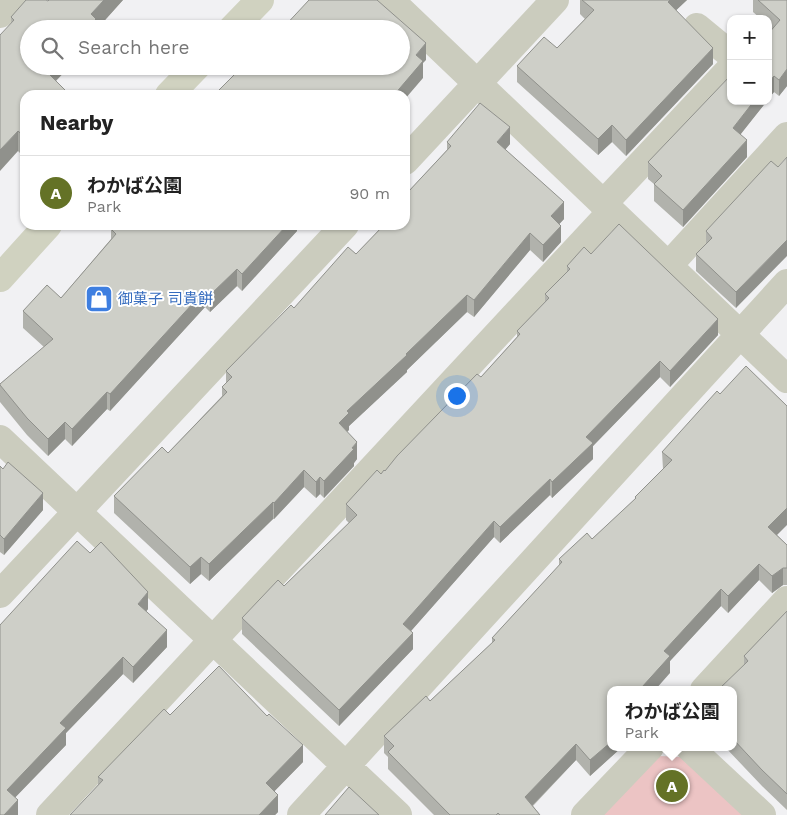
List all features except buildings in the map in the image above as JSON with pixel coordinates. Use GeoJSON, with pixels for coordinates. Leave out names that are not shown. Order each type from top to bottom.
{"type":"FeatureCollection","features":[{"type":"Feature","properties":{"kind":"street"},"geometry":{"type":"LineString","coordinates":[[0,14],[14,0]]}},
{"type":"Feature","properties":{"kind":"street"},"geometry":{"type":"LineString","coordinates":[[241,20],[260,0]]}},
{"type":"Feature","properties":{"kind":"street"},"geometry":{"type":"LineString","coordinates":[[390,0],[787,379]]}},
{"type":"Feature","properties":{"kind":"street"},"geometry":{"type":"LineString","coordinates":[[410,155],[555,0]]}},
{"type":"Feature","properties":{"kind":"street"},"geometry":{"type":"LineString","coordinates":[[697,26],[727,52]]}},
{"type":"Feature","properties":{"kind":"street"},"geometry":{"type":"LineString","coordinates":[[50,815],[213,640],[607,208],[727,73]]}},
{"type":"Feature","properties":{"kind":"street"},"geometry":{"type":"LineString","coordinates":[[174,90],[188,75]]}},
{"type":"Feature","properties":{"kind":"street"},"geometry":{"type":"LineString","coordinates":[[668,266],[787,136]]}},
{"type":"Feature","properties":{"kind":"street"},"geometry":{"type":"LineString","coordinates":[[0,278],[43,230]]}},
{"type":"Feature","properties":{"kind":"street"},"geometry":{"type":"LineString","coordinates":[[0,594],[340,230]]}},
{"type":"Feature","properties":{"kind":"street"},"geometry":{"type":"LineString","coordinates":[[301,815],[787,283]]}},
{"type":"Feature","properties":{"kind":"street"},"geometry":{"type":"LineString","coordinates":[[0,439],[398,815]]}},
{"type":"Feature","properties":{"kind":"street"},"geometry":{"type":"LineString","coordinates":[[708,686],[787,600]]}},
{"type":"Feature","properties":{"kind":"street"},"geometry":{"type":"LineString","coordinates":[[585,815],[646,751]]}},
{"type":"Feature","properties":{"kind":"street"},"geometry":{"type":"LineString","coordinates":[[693,751],[762,815]]}},
{"type":"Feature","properties":{"kind":"shaded area"},"geometry":{"type":"Polygon","coordinates":[[[659,756],[682,757],[744,815],[603,815],[659,756]]]}},
{"type":"Feature","properties":{"kind":"place","name":"御菓子 司貴餅"},"geometry":{"type":"Point","coordinates":[99,299]}},
{"type":"Feature","properties":{"kind":"place","name":"わかば公園"},"geometry":{"type":"Point","coordinates":[672,786]}}]}
